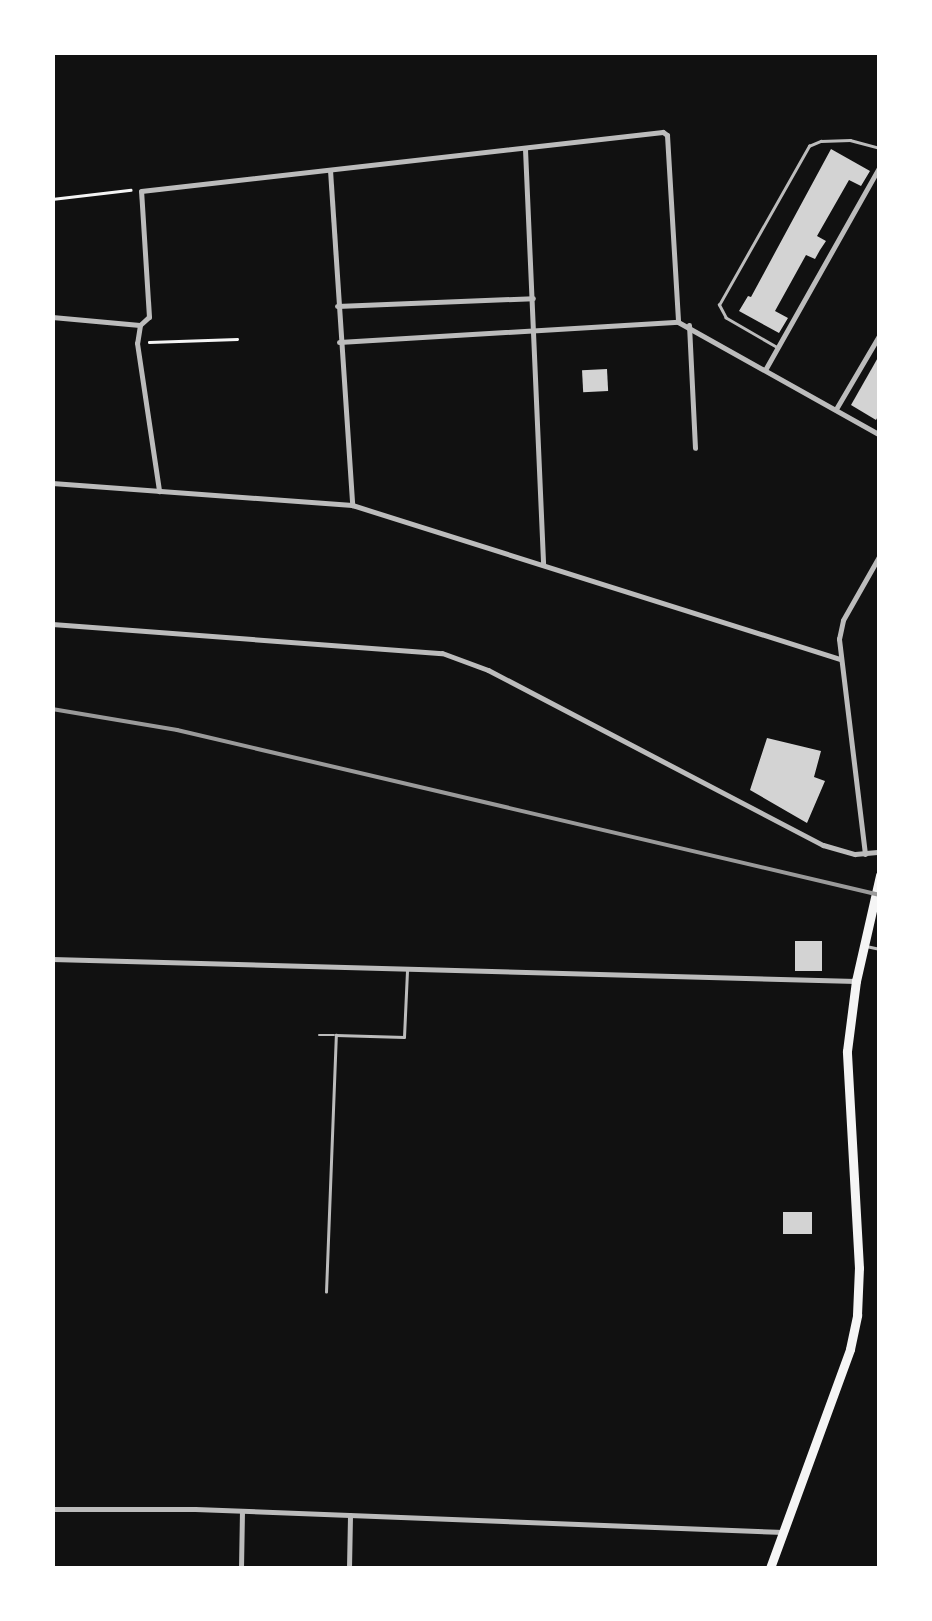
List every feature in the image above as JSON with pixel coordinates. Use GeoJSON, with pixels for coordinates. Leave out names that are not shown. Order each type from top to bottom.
{"type":"FeatureCollection","features":[{"type":"Feature","properties":{"kind":"main road"},"geometry":{"type":"LineString","coordinates":[[770,1568],[850,1350],[857,1315],[860,1268],[847,1051],[856,981],[878,879]]}},
{"type":"Feature","properties":{"kind":"street"},"geometry":{"type":"LineString","coordinates":[[159,492],[137,343],[140,325],[149,317],[141,191],[663,132],[668,136],[678,322]]}},
{"type":"Feature","properties":{"kind":"street"},"geometry":{"type":"LineString","coordinates":[[526,149],[544,564]]}},
{"type":"Feature","properties":{"kind":"street"},"geometry":{"type":"LineString","coordinates":[[765,370],[880,166]]}},
{"type":"Feature","properties":{"kind":"street"},"geometry":{"type":"LineString","coordinates":[[330,170],[352,505]]}},
{"type":"Feature","properties":{"kind":"street"},"geometry":{"type":"LineString","coordinates":[[337,306],[533,298]]}},
{"type":"Feature","properties":{"kind":"street"},"geometry":{"type":"LineString","coordinates":[[52,317],[140,325]]}},
{"type":"Feature","properties":{"kind":"street"},"geometry":{"type":"LineString","coordinates":[[339,342],[678,322],[880,435]]}},
{"type":"Feature","properties":{"kind":"street"},"geometry":{"type":"LineString","coordinates":[[689,325],[695,448]]}},
{"type":"Feature","properties":{"kind":"street"},"geometry":{"type":"LineString","coordinates":[[835,410],[880,334]]}},
{"type":"Feature","properties":{"kind":"street"},"geometry":{"type":"LineString","coordinates":[[52,484],[352,505],[840,659]]}},
{"type":"Feature","properties":{"kind":"street"},"geometry":{"type":"LineString","coordinates":[[865,854],[840,659],[843,620],[880,554]]}},
{"type":"Feature","properties":{"kind":"street"},"geometry":{"type":"LineString","coordinates":[[52,624],[408,648],[452,656],[488,670],[823,845],[865,854],[880,852]]}},
{"type":"Feature","properties":{"kind":"street"},"geometry":{"type":"LineString","coordinates":[[52,958],[856,981]]}},
{"type":"Feature","properties":{"kind":"street"},"geometry":{"type":"LineString","coordinates":[[52,1509],[242,1511],[766,1528],[784,1532]]}},
{"type":"Feature","properties":{"kind":"street"},"geometry":{"type":"LineString","coordinates":[[241,1568],[242,1511]]}},
{"type":"Feature","properties":{"kind":"street"},"geometry":{"type":"LineString","coordinates":[[349,1568],[350,1515]]}},
{"type":"Feature","properties":{"kind":"lane"},"geometry":{"type":"LineString","coordinates":[[778,348],[726,318],[719,304],[809,146],[821,141],[850,140],[880,148]]}},
{"type":"Feature","properties":{"kind":"lane"},"geometry":{"type":"LineString","coordinates":[[863,946],[879,950]]}},
{"type":"Feature","properties":{"kind":"lane"},"geometry":{"type":"LineString","coordinates":[[319,1034],[404,1038],[407,968]]}},
{"type":"Feature","properties":{"kind":"lane"},"geometry":{"type":"LineString","coordinates":[[326,1292],[336,1036]]}},
{"type":"Feature","properties":{"kind":"path"},"geometry":{"type":"LineString","coordinates":[[52,199],[141,191]]}},
{"type":"Feature","properties":{"kind":"path"},"geometry":{"type":"LineString","coordinates":[[137,343],[238,339]]}},
{"type":"Feature","properties":{"kind":"building"},"geometry":{"type":"Polygon","coordinates":[[[831,149],[870,171],[861,186],[849,180],[817,236],[826,241],[815,259],[806,255],[775,311],[788,318],[779,333],[739,311],[751,297],[831,149]]]}},
{"type":"Feature","properties":{"kind":"building"},"geometry":{"type":"Polygon","coordinates":[[[880,354],[880,413],[876,420],[851,405],[880,354]]]}},
{"type":"Feature","properties":{"kind":"building"},"geometry":{"type":"Polygon","coordinates":[[[607,369],[608,391],[583,392],[582,370],[607,369]]]}},
{"type":"Feature","properties":{"kind":"building"},"geometry":{"type":"Polygon","coordinates":[[[767,738],[821,751],[814,777],[825,781],[807,823],[750,790],[767,738]]]}},
{"type":"Feature","properties":{"kind":"building"},"geometry":{"type":"Polygon","coordinates":[[[795,941],[822,941],[822,971],[795,971],[795,941]]]}},
{"type":"Feature","properties":{"kind":"building"},"geometry":{"type":"Polygon","coordinates":[[[783,1212],[812,1212],[812,1234],[783,1234],[783,1212]]]}},
{"type":"Feature","properties":{"kind":"railway"},"geometry":{"type":"LineString","coordinates":[[52,709],[177,730],[880,895]]}}]}
